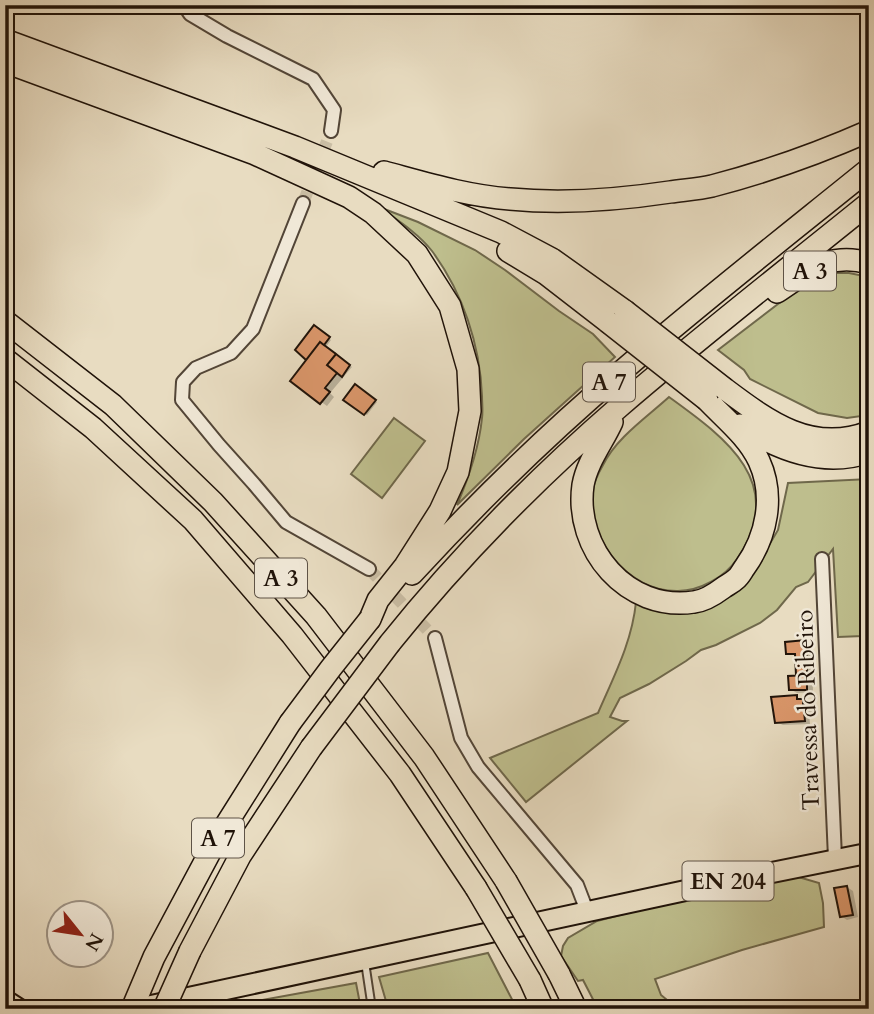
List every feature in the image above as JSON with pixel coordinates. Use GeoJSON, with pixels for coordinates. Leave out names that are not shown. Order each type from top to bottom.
{"type":"FeatureCollection","features":[{"type":"Feature","properties":{"kind":"highway"},"geometry":{"type":"LineString","coordinates":[[5,40],[295,147],[501,232],[552,259],[616,316],[716,395],[750,432],[799,454],[815,457],[848,457],[869,452]]}},
{"type":"Feature","properties":{"kind":"highway"},"geometry":{"type":"LineString","coordinates":[[5,62],[255,154],[349,197],[373,213],[417,254],[450,306],[468,369],[470,411],[458,472],[440,511],[405,566],[378,600],[370,619]]}},
{"type":"Feature","properties":{"kind":"highway"},"geometry":{"type":"LineString","coordinates":[[295,147],[448,189],[509,199],[570,201],[710,187],[774,168],[869,131]]}},
{"type":"Feature","properties":{"kind":"highway"},"geometry":{"type":"LineString","coordinates":[[255,154],[309,168],[496,244],[616,316]]}},
{"type":"Feature","properties":{"kind":"highway","name":"A 7"},"geometry":{"type":"LineString","coordinates":[[133,1009],[154,957],[217,839],[290,723],[370,619],[454,529],[574,412],[869,169]]}},
{"type":"Feature","properties":{"kind":"highway","name":"A 7"},"geometry":{"type":"LineString","coordinates":[[164,1009],[190,951],[240,856],[311,748],[390,643],[451,570],[498,521],[619,407],[869,203]]}},
{"type":"Feature","properties":{"kind":"highway","name":"A 3"},"geometry":{"type":"LineString","coordinates":[[756,293],[770,297],[820,264],[852,259],[869,262]]}},
{"type":"Feature","properties":{"kind":"highway","name":"A 3"},"geometry":{"type":"LineString","coordinates":[[5,321],[113,405],[213,502],[306,606],[424,757],[506,881],[576,1009]]}},
{"type":"Feature","properties":{"kind":"highway","name":"A 3"},"geometry":{"type":"LineString","coordinates":[[5,359],[93,428],[193,520],[292,635],[400,774],[476,888],[530,980],[543,1009]]}},
{"type":"Feature","properties":{"kind":"highway"},"geometry":{"type":"LineString","coordinates":[[619,407],[593,455],[583,483],[582,510],[588,537],[598,558],[615,576],[634,590],[655,600],[697,602],[737,579],[762,538],[768,512],[767,486],[759,460],[716,395]]}},
{"type":"Feature","properties":{"kind":"highway"},"geometry":{"type":"LineString","coordinates":[[716,395],[799,434],[834,440],[850,439],[869,432]]}},
{"type":"Feature","properties":{"kind":"main road","name":"EN 204"},"geometry":{"type":"LineString","coordinates":[[133,1009],[835,858],[869,853]]}},
{"type":"Feature","properties":{"kind":"main road"},"geometry":{"type":"LineString","coordinates":[[5,1000],[19,1009]]}},
{"type":"Feature","properties":{"kind":"street"},"geometry":{"type":"LineString","coordinates":[[184,5],[190,14],[227,36],[313,79],[334,110],[331,131]]}},
{"type":"Feature","properties":{"kind":"street"},"geometry":{"type":"LineString","coordinates":[[303,203],[253,329],[231,353],[196,368],[183,382],[182,400],[286,522],[369,569]]}},
{"type":"Feature","properties":{"kind":"street","name":"Travessa do Ribeiro"},"geometry":{"type":"LineString","coordinates":[[822,559],[835,858]]}},
{"type":"Feature","properties":{"kind":"street"},"geometry":{"type":"LineString","coordinates":[[435,638],[461,738],[478,767],[577,885],[587,911]]}},
{"type":"Feature","properties":{"kind":"lane"},"geometry":{"type":"LineString","coordinates":[[364,960],[375,1009]]}},
{"type":"Feature","properties":{"kind":"green space"},"geometry":{"type":"Polygon","coordinates":[[[379,207],[418,222],[475,250],[593,334],[615,357],[524,439],[457,505],[479,440],[482,396],[478,358],[468,320],[443,267],[426,244],[379,207]]]}},
{"type":"Feature","properties":{"kind":"green space"},"geometry":{"type":"Polygon","coordinates":[[[827,273],[869,277],[869,415],[847,418],[818,413],[750,379],[744,370],[718,350],[804,284],[827,273]]]}},
{"type":"Feature","properties":{"kind":"green space"},"geometry":{"type":"Polygon","coordinates":[[[669,397],[711,429],[744,465],[753,486],[756,508],[751,532],[732,566],[703,586],[678,591],[643,583],[627,572],[604,544],[596,527],[593,508],[594,484],[609,455],[633,428],[669,397]]]}},
{"type":"Feature","properties":{"kind":"green space"},"geometry":{"type":"Polygon","coordinates":[[[394,418],[425,441],[382,498],[351,474],[394,418]]]}},
{"type":"Feature","properties":{"kind":"green space"},"geometry":{"type":"Polygon","coordinates":[[[869,479],[869,629],[863,636],[838,637],[833,549],[808,582],[796,587],[777,610],[760,623],[701,650],[649,684],[620,698],[610,717],[627,721],[526,802],[490,758],[598,713],[626,645],[636,602],[692,609],[759,562],[778,530],[788,483],[869,479]]]}},
{"type":"Feature","properties":{"kind":"green space"},"geometry":{"type":"Polygon","coordinates":[[[795,876],[819,883],[824,927],[742,950],[655,979],[661,995],[678,1009],[598,1009],[583,980],[578,981],[561,956],[568,938],[597,921],[732,886],[795,876]]]}},
{"type":"Feature","properties":{"kind":"green space"},"geometry":{"type":"Polygon","coordinates":[[[488,953],[517,1009],[388,1008],[379,977],[488,953]]]}},
{"type":"Feature","properties":{"kind":"green space"},"geometry":{"type":"Polygon","coordinates":[[[356,983],[361,1009],[213,1009],[356,983]]]}},
{"type":"Feature","properties":{"kind":"building"},"geometry":{"type":"Polygon","coordinates":[[[314,325],[330,337],[324,345],[320,342],[306,360],[295,350],[314,325]]]}},
{"type":"Feature","properties":{"kind":"building"},"geometry":{"type":"Polygon","coordinates":[[[320,342],[336,354],[327,365],[337,373],[325,388],[330,392],[320,404],[290,381],[320,342]]]}},
{"type":"Feature","properties":{"kind":"building"},"geometry":{"type":"Polygon","coordinates":[[[336,354],[350,365],[342,377],[327,365],[336,354]]]}},
{"type":"Feature","properties":{"kind":"building"},"geometry":{"type":"Polygon","coordinates":[[[355,384],[376,400],[364,415],[343,400],[355,384]]]}},
{"type":"Feature","properties":{"kind":"building"},"geometry":{"type":"Polygon","coordinates":[[[806,640],[807,675],[796,675],[795,654],[786,654],[785,642],[806,640]]]}},
{"type":"Feature","properties":{"kind":"building"},"geometry":{"type":"Polygon","coordinates":[[[807,675],[807,690],[789,690],[788,676],[807,675]]]}},
{"type":"Feature","properties":{"kind":"building"},"geometry":{"type":"Polygon","coordinates":[[[797,695],[797,699],[803,699],[803,705],[807,704],[807,710],[804,711],[805,721],[775,723],[771,697],[797,695]]]}},
{"type":"Feature","properties":{"kind":"building"},"geometry":{"type":"Polygon","coordinates":[[[847,886],[853,915],[840,917],[834,888],[847,886]]]}},
{"type":"Feature","properties":{"kind":"tunnel"},"geometry":{"type":"LineString","coordinates":[[303,203],[331,131]]}},
{"type":"Feature","properties":{"kind":"tunnel"},"geometry":{"type":"LineString","coordinates":[[369,569],[435,638]]}}]}
